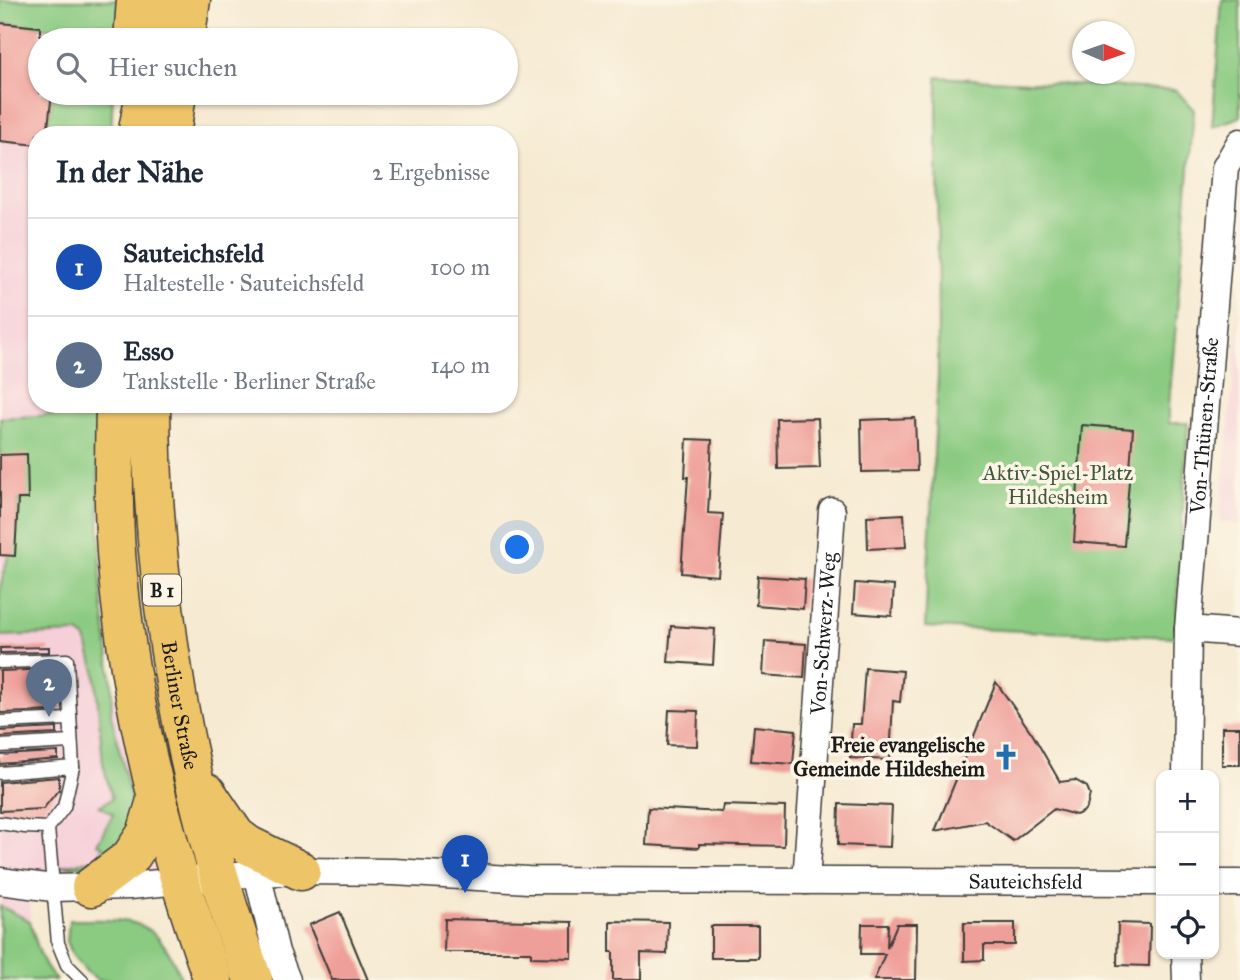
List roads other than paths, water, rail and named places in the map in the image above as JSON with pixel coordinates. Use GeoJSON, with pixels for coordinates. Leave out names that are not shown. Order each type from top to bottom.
{"type":"FeatureCollection","features":[{"type":"Feature","properties":{"kind":"main road"},"geometry":{"type":"LineString","coordinates":[[134,28],[136,0]]}},
{"type":"Feature","properties":{"kind":"main road"},"geometry":{"type":"LineString","coordinates":[[159,28],[165,0]]}},
{"type":"Feature","properties":{"kind":"main road"},"geometry":{"type":"LineString","coordinates":[[187,28],[191,0]]}},
{"type":"Feature","properties":{"kind":"main road"},"geometry":{"type":"LineString","coordinates":[[128,126],[129,105]]}},
{"type":"Feature","properties":{"kind":"main road"},"geometry":{"type":"LineString","coordinates":[[139,126],[143,105]]}},
{"type":"Feature","properties":{"kind":"main road"},"geometry":{"type":"LineString","coordinates":[[172,126],[175,105]]}},
{"type":"Feature","properties":{"kind":"main road","name":"Berliner Straße"},"geometry":{"type":"LineString","coordinates":[[115,413],[118,573],[134,696],[179,881]]}},
{"type":"Feature","properties":{"kind":"main road","name":"Berliner Straße"},"geometry":{"type":"LineString","coordinates":[[151,413],[154,516],[174,672],[201,813],[220,877]]}},
{"type":"Feature","properties":{"kind":"main road"},"geometry":{"type":"LineString","coordinates":[[194,774],[236,836],[301,872]]}},
{"type":"Feature","properties":{"kind":"main road"},"geometry":{"type":"LineString","coordinates":[[91,887],[130,858],[146,834],[157,797]]}},
{"type":"Feature","properties":{"kind":"main road","name":"B 1"},"geometry":{"type":"LineString","coordinates":[[220,877],[253,980]]}},
{"type":"Feature","properties":{"kind":"main road","name":"B 1"},"geometry":{"type":"LineString","coordinates":[[179,881],[213,980]]}},
{"type":"Feature","properties":{"kind":"street","name":"Von-Thünen-Straße"},"geometry":{"type":"LineString","coordinates":[[1186,770],[1188,629],[1225,168],[1240,142]]}},
{"type":"Feature","properties":{"kind":"street","name":"Von-Schwerz-Weg"},"geometry":{"type":"LineString","coordinates":[[806,881],[832,511]]}},
{"type":"Feature","properties":{"kind":"street"},"geometry":{"type":"LineString","coordinates":[[1188,629],[1240,633]]}},
{"type":"Feature","properties":{"kind":"street","name":"Sauteichsfeld"},"geometry":{"type":"LineString","coordinates":[[220,877],[257,873],[394,872],[528,880],[1156,882]]}},
{"type":"Feature","properties":{"kind":"street"},"geometry":{"type":"LineString","coordinates":[[257,873],[265,914],[287,980]]}},
{"type":"Feature","properties":{"kind":"street"},"geometry":{"type":"LineString","coordinates":[[0,881],[53,888],[130,886],[220,877]]}},
{"type":"Feature","properties":{"kind":"street"},"geometry":{"type":"LineString","coordinates":[[1219,883],[1240,883]]}},
{"type":"Feature","properties":{"kind":"street"},"geometry":{"type":"LineString","coordinates":[[1185,959],[1186,980]]}},
{"type":"Feature","properties":{"kind":"lane"},"geometry":{"type":"LineString","coordinates":[[0,663],[67,660],[73,767],[64,807],[48,828],[58,943],[67,965],[82,980]]}},
{"type":"Feature","properties":{"kind":"lane"},"geometry":{"type":"LineString","coordinates":[[0,722],[69,719]]}},
{"type":"Feature","properties":{"kind":"lane"},"geometry":{"type":"LineString","coordinates":[[0,746],[71,742]]}},
{"type":"Feature","properties":{"kind":"lane"},"geometry":{"type":"LineString","coordinates":[[0,773],[73,767]]}},
{"type":"Feature","properties":{"kind":"lane"},"geometry":{"type":"LineString","coordinates":[[0,823],[48,828]]}},
{"type":"Feature","properties":{"kind":"place","name":"Esso"},"geometry":{"type":"Point","coordinates":[49,717]}},
{"type":"Feature","properties":{"kind":"place","name":"Freie evangelische Gemeinde Hildesheim"},"geometry":{"type":"Point","coordinates":[1006,757]}},
{"type":"Feature","properties":{"kind":"place","name":"Sauteichsfeld"},"geometry":{"type":"Point","coordinates":[465,893]}},
{"type":"Feature","properties":{"kind":"park label","name":"Aktiv-Spiel-Platz Hildesheim"},"geometry":{"type":"Point","coordinates":[1058,485]}}]}
